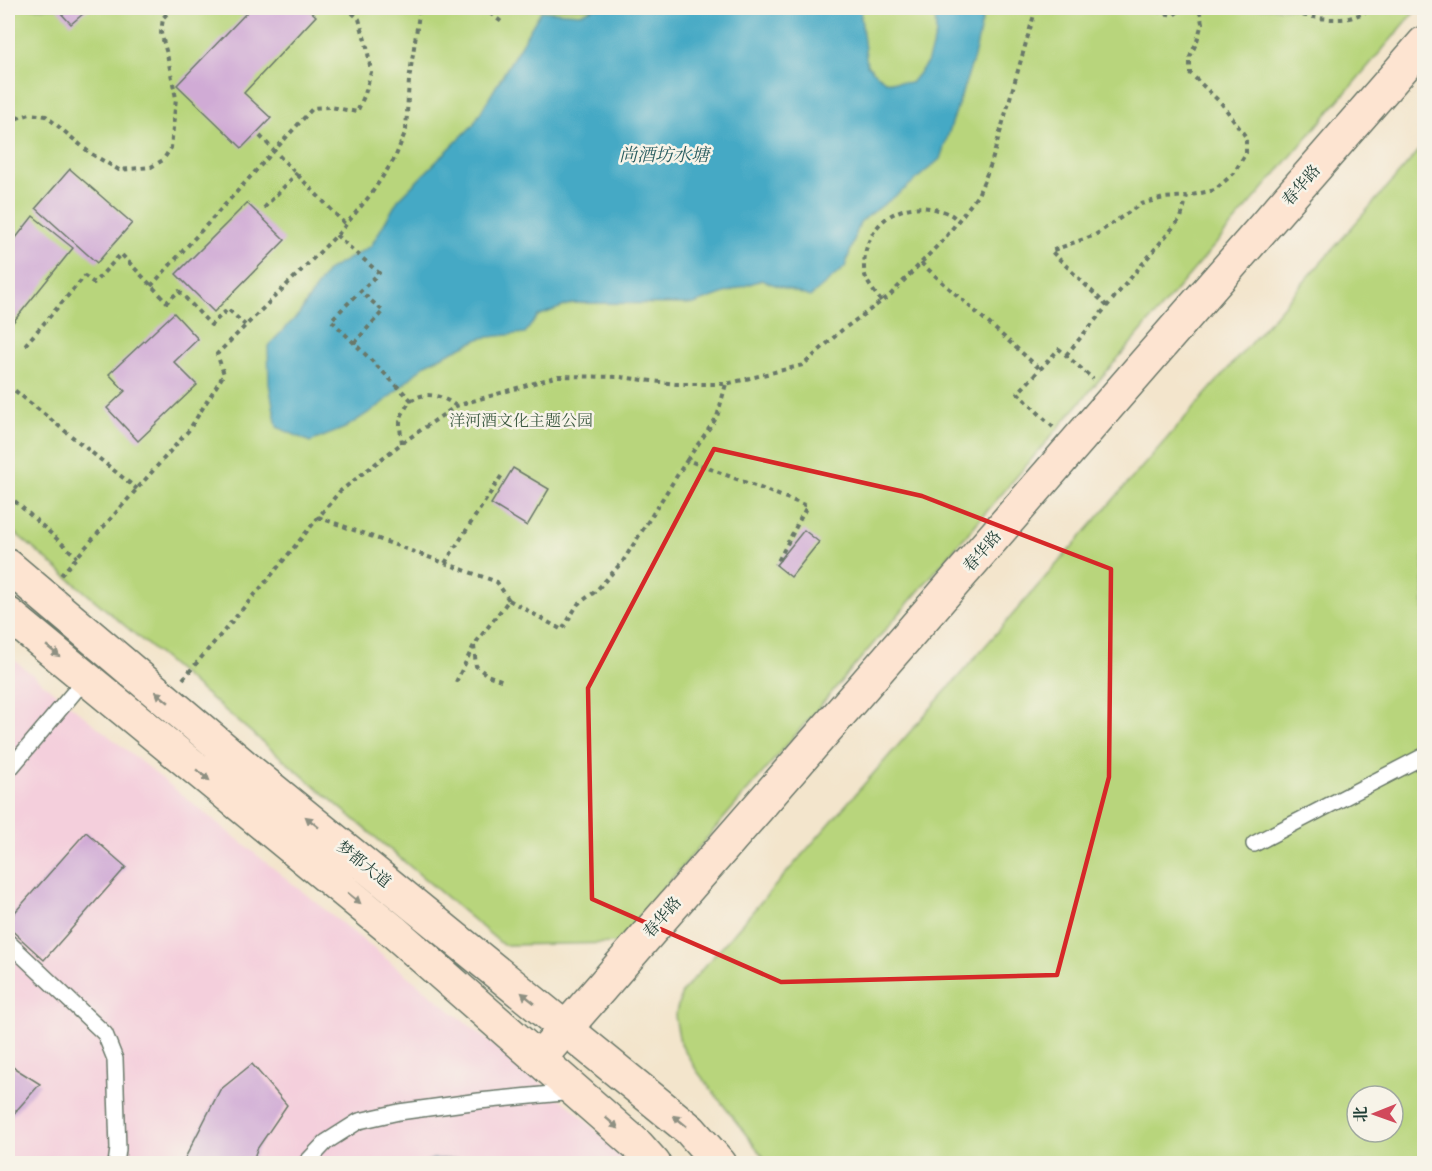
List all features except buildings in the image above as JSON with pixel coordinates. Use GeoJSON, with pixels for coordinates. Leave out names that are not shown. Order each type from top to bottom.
{"type":"FeatureCollection","features":[{"type":"Feature","properties":{"kind":"main road","name":"春华路"},"geometry":{"type":"LineString","coordinates":[[539,1059],[1425,43]]}},
{"type":"Feature","properties":{"kind":"main road","name":"梦都大道"},"geometry":{"type":"LineString","coordinates":[[8,566],[260,780],[690,1130],[720,1164]]}},
{"type":"Feature","properties":{"kind":"main road","name":"梦都大道"},"geometry":{"type":"LineString","coordinates":[[10,622],[86,678],[393,930],[638,1146],[654,1164]]}},
{"type":"Feature","properties":{"kind":"lane"},"geometry":{"type":"LineString","coordinates":[[8,771],[86,678]]}},
{"type":"Feature","properties":{"kind":"lane"},"geometry":{"type":"LineString","coordinates":[[1254,844],[1425,756]]}},
{"type":"Feature","properties":{"kind":"lane"},"geometry":{"type":"LineString","coordinates":[[8,942],[105,1034],[115,1059],[118,1149],[116,1164]]}},
{"type":"Feature","properties":{"kind":"lane"},"geometry":{"type":"LineString","coordinates":[[305,1164],[326,1142],[359,1121],[399,1112],[576,1091]]}},
{"type":"Feature","properties":{"kind":"path"},"geometry":{"type":"LineString","coordinates":[[8,121],[30,114],[46,116],[90,153],[119,170],[151,167],[163,160],[171,148],[176,98],[161,33],[163,18],[172,8]]}},
{"type":"Feature","properties":{"kind":"path"},"geometry":{"type":"LineString","coordinates":[[151,286],[313,108],[331,107],[357,112],[371,72],[359,19],[347,8]]}},
{"type":"Feature","properties":{"kind":"path"},"geometry":{"type":"LineString","coordinates":[[43,596],[189,430],[224,374],[217,354],[346,225],[371,195],[395,158],[406,130],[409,80],[420,8]]}},
{"type":"Feature","properties":{"kind":"path"},"geometry":{"type":"LineString","coordinates":[[483,8],[503,23]]}},
{"type":"Feature","properties":{"kind":"path"},"geometry":{"type":"LineString","coordinates":[[491,14],[497,8]]}},
{"type":"Feature","properties":{"kind":"path"},"geometry":{"type":"LineString","coordinates":[[165,699],[339,492],[402,443],[456,406],[558,376],[620,377],[676,384],[726,384],[803,365],[842,330],[889,296],[945,238],[978,195],[991,164],[1036,8]]}},
{"type":"Feature","properties":{"kind":"path"},"geometry":{"type":"LineString","coordinates":[[1149,8],[1153,11],[1174,15],[1182,8]]}},
{"type":"Feature","properties":{"kind":"path"},"geometry":{"type":"LineString","coordinates":[[1107,306],[1051,251],[1095,235],[1141,204],[1215,190],[1234,173],[1246,153],[1246,136],[1222,104],[1190,73],[1190,57],[1202,23],[1199,8]]}},
{"type":"Feature","properties":{"kind":"path"},"geometry":{"type":"LineString","coordinates":[[1277,8],[1319,18],[1351,18],[1376,8]]}},
{"type":"Feature","properties":{"kind":"path"},"geometry":{"type":"LineString","coordinates":[[260,136],[346,225]]}},
{"type":"Feature","properties":{"kind":"path"},"geometry":{"type":"LineString","coordinates":[[264,208],[297,173]]}},
{"type":"Feature","properties":{"kind":"path"},"geometry":{"type":"LineString","coordinates":[[1065,355],[1181,219],[1187,196]]}},
{"type":"Feature","properties":{"kind":"path"},"geometry":{"type":"LineString","coordinates":[[881,301],[866,277],[864,263],[866,246],[876,227],[904,209],[923,207],[952,214],[958,221]]}},
{"type":"Feature","properties":{"kind":"path"},"geometry":{"type":"LineString","coordinates":[[336,235],[378,273],[331,320],[412,401]]}},
{"type":"Feature","properties":{"kind":"path"},"geometry":{"type":"LineString","coordinates":[[25,345],[85,276],[94,283],[121,254],[167,302],[179,291],[211,325],[228,309],[245,325]]}},
{"type":"Feature","properties":{"kind":"path"},"geometry":{"type":"LineString","coordinates":[[921,263],[1040,369]]}},
{"type":"Feature","properties":{"kind":"path"},"geometry":{"type":"LineString","coordinates":[[354,343],[383,311],[360,291]]}},
{"type":"Feature","properties":{"kind":"path"},"geometry":{"type":"LineString","coordinates":[[1072,447],[1018,393],[1059,349],[1114,399]]}},
{"type":"Feature","properties":{"kind":"path"},"geometry":{"type":"LineString","coordinates":[[318,518],[497,582],[509,600],[562,630],[578,604],[596,591],[623,561],[717,417],[726,384]]}},
{"type":"Feature","properties":{"kind":"path"},"geometry":{"type":"LineString","coordinates":[[8,385],[137,489]]}},
{"type":"Feature","properties":{"kind":"path"},"geometry":{"type":"LineString","coordinates":[[402,443],[400,421],[408,405],[419,396],[433,395],[447,398],[456,406]]}},
{"type":"Feature","properties":{"kind":"path"},"geometry":{"type":"LineString","coordinates":[[687,460],[807,506],[776,565]]}},
{"type":"Feature","properties":{"kind":"path"},"geometry":{"type":"LineString","coordinates":[[445,563],[502,475]]}},
{"type":"Feature","properties":{"kind":"path"},"geometry":{"type":"LineString","coordinates":[[8,495],[77,557]]}},
{"type":"Feature","properties":{"kind":"path"},"geometry":{"type":"LineString","coordinates":[[456,682],[474,645],[509,600]]}},
{"type":"Feature","properties":{"kind":"path"},"geometry":{"type":"LineString","coordinates":[[474,645],[476,666],[487,675],[504,681]]}},
{"type":"Feature","properties":{"kind":"highlighted area"},"geometry":{"type":"Polygon","coordinates":[[[714,449],[922,496],[1111,569],[1109,777],[1057,975],[781,982],[592,899],[588,688],[714,449]]]}},
{"type":"Feature","properties":{"kind":"shaded area"},"geometry":{"type":"Polygon","coordinates":[[[8,655],[577,1112],[629,1163],[8,1163],[8,655]]]}},
{"type":"Feature","properties":{"kind":"green space","name":"洋河酒文化主题公园"},"geometry":{"type":"Polygon","coordinates":[[[8,8],[1418,8],[617,943],[503,945],[8,527],[8,8]]]}},
{"type":"Feature","properties":{"kind":"green space"},"geometry":{"type":"Polygon","coordinates":[[[1424,145],[1424,1163],[768,1163],[697,1071],[680,1043],[675,1016],[682,992],[1424,145]]]}},
{"type":"Feature","properties":{"kind":"water","name":"尚酒坊水塘"},"geometry":{"type":"Polygon","coordinates":[[[595,8],[861,8],[867,65],[885,81],[911,83],[927,63],[936,35],[935,8],[985,8],[974,57],[940,159],[905,189],[860,222],[845,267],[810,297],[761,280],[694,304],[573,303],[538,316],[525,333],[481,338],[426,364],[382,404],[345,428],[310,442],[277,427],[269,384],[268,346],[299,314],[327,271],[371,246],[398,200],[473,125],[541,11],[580,14],[595,8]]]}},
{"type":"Feature","properties":{"kind":"water"},"geometry":{"type":"Polygon","coordinates":[[[433,1159],[489,1159],[509,1163],[424,1163],[433,1159]]]}}]}
